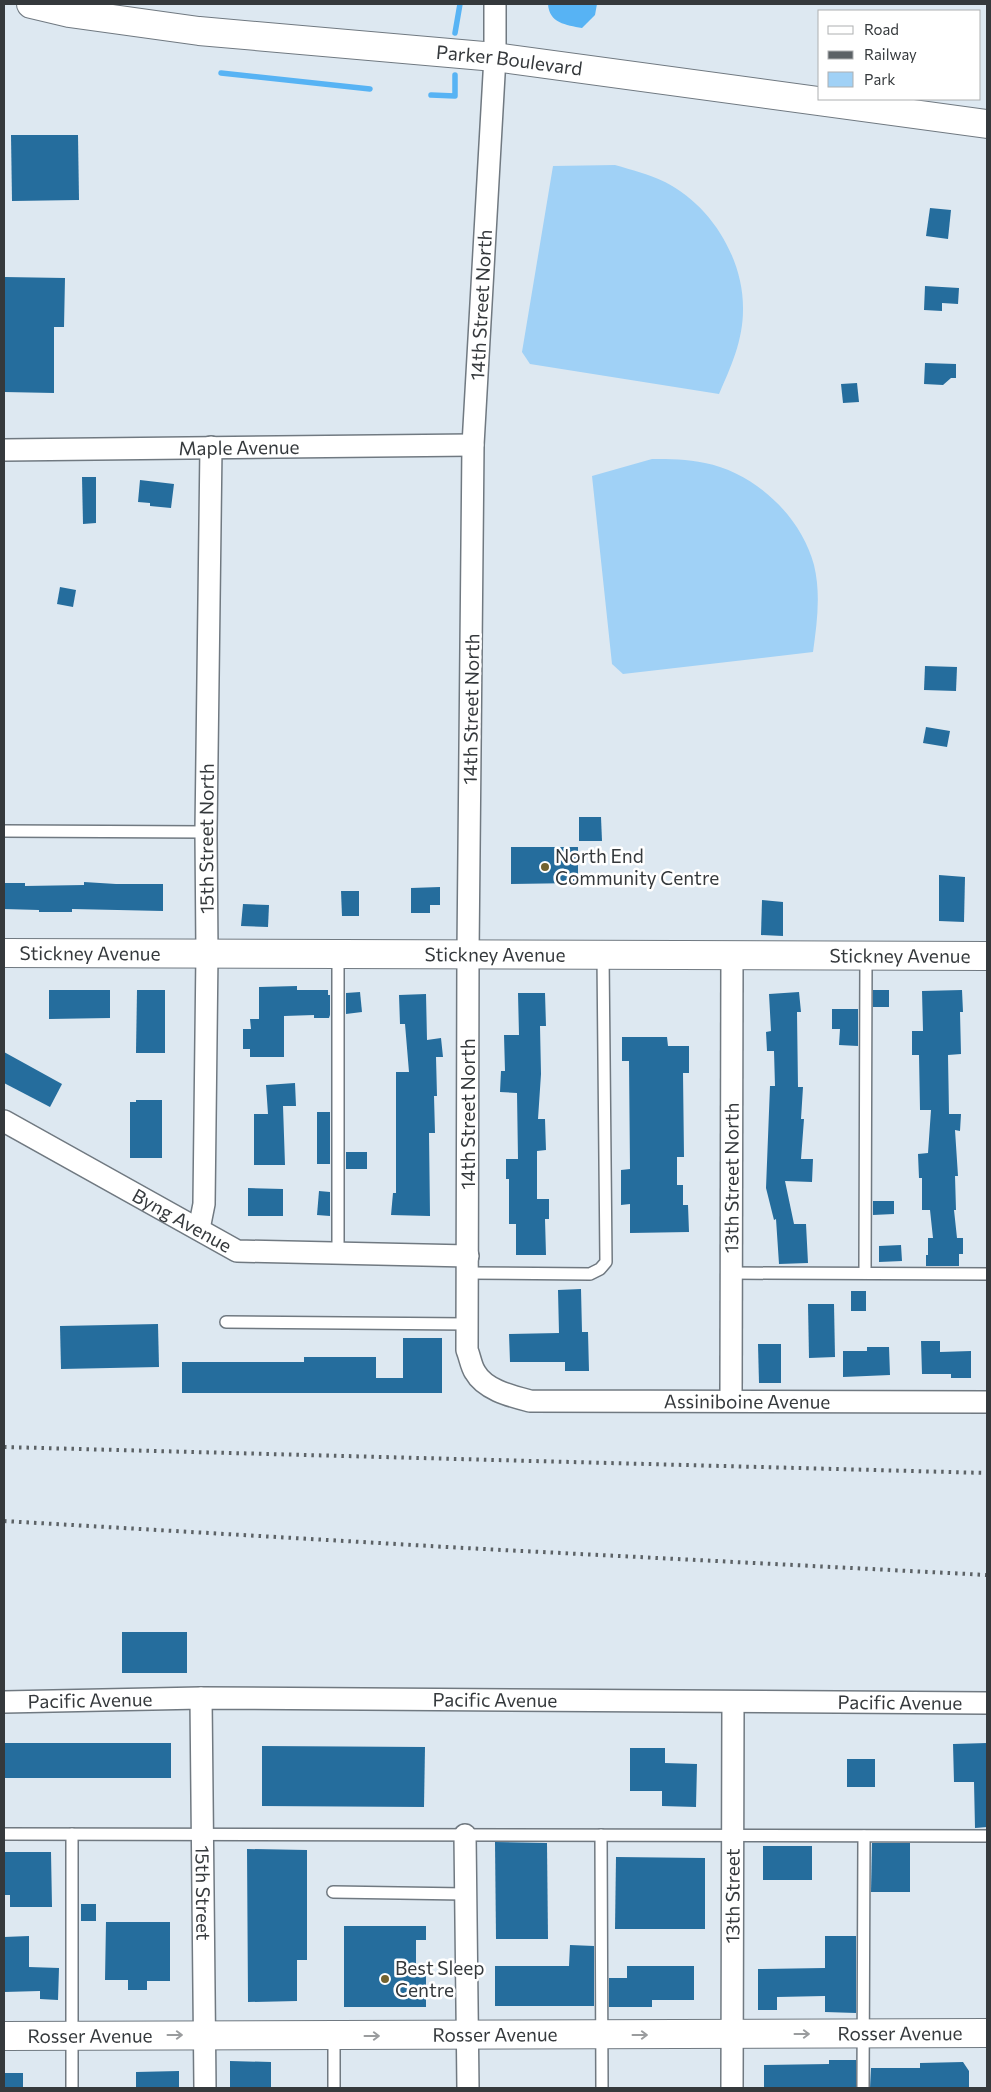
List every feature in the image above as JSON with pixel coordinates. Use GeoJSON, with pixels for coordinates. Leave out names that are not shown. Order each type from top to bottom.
{"type":"FeatureCollection","features":[{"type":"Feature","properties":{"kind":"street","name":"Parker Boulevard"},"geometry":{"type":"LineString","coordinates":[[31,4],[69,13],[199,31],[494,57],[987,124]]}},
{"type":"Feature","properties":{"kind":"street","name":"14th Street North"},"geometry":{"type":"LineString","coordinates":[[495,4],[494,57],[473,445],[468,953],[467,1350],[475,1373],[488,1386],[509,1396]]}},
{"type":"Feature","properties":{"kind":"street","name":"Maple Avenue"},"geometry":{"type":"LineString","coordinates":[[4,450],[473,445]]}},
{"type":"Feature","properties":{"kind":"street","name":"15th Street North"},"geometry":{"type":"LineString","coordinates":[[199,1229],[204,1204],[207,953],[206,832],[212,447]]}},
{"type":"Feature","properties":{"kind":"street","name":"Stickney Avenue"},"geometry":{"type":"LineString","coordinates":[[4,953],[987,956]]}},
{"type":"Feature","properties":{"kind":"street","name":"13th Street North"},"geometry":{"type":"LineString","coordinates":[[731,1400],[732,954]]}},
{"type":"Feature","properties":{"kind":"street","name":"Byng Avenue"},"geometry":{"type":"LineString","coordinates":[[4,1121],[237,1251],[338,1253],[468,1264]]}},
{"type":"Feature","properties":{"kind":"street","name":"Assiniboine Avenue"},"geometry":{"type":"LineString","coordinates":[[509,1396],[530,1401],[987,1402]]}},
{"type":"Feature","properties":{"kind":"street","name":"Pacific Avenue"},"geometry":{"type":"LineString","coordinates":[[4,1702],[201,1698],[987,1703]]}},
{"type":"Feature","properties":{"kind":"street","name":"15th Street"},"geometry":{"type":"LineString","coordinates":[[201,1698],[205,2088]]}},
{"type":"Feature","properties":{"kind":"street","name":"13th Street"},"geometry":{"type":"LineString","coordinates":[[732,2088],[733,1702]]}},
{"type":"Feature","properties":{"kind":"street"},"geometry":{"type":"LineString","coordinates":[[465,1835],[469,2036],[468,2088]]}},
{"type":"Feature","properties":{"kind":"street","name":"Rosser Avenue"},"geometry":{"type":"LineString","coordinates":[[4,2036],[987,2033]]}},
{"type":"Feature","properties":{"kind":"lane"},"geometry":{"type":"LineString","coordinates":[[4,831],[206,832]]}},
{"type":"Feature","properties":{"kind":"lane"},"geometry":{"type":"LineString","coordinates":[[338,954],[338,1253]]}},
{"type":"Feature","properties":{"kind":"lane"},"geometry":{"type":"LineString","coordinates":[[468,1264],[590,1274],[600,1269],[606,1262],[603,955]]}},
{"type":"Feature","properties":{"kind":"lane"},"geometry":{"type":"LineString","coordinates":[[865,1273],[866,955]]}},
{"type":"Feature","properties":{"kind":"lane"},"geometry":{"type":"LineString","coordinates":[[731,1273],[987,1274]]}},
{"type":"Feature","properties":{"kind":"lane"},"geometry":{"type":"LineString","coordinates":[[226,1322],[468,1324]]}},
{"type":"Feature","properties":{"kind":"lane"},"geometry":{"type":"LineString","coordinates":[[4,1834],[987,1836]]}},
{"type":"Feature","properties":{"kind":"lane"},"geometry":{"type":"LineString","coordinates":[[72,1834],[72,2088]]}},
{"type":"Feature","properties":{"kind":"lane"},"geometry":{"type":"LineString","coordinates":[[601,1835],[602,2088]]}},
{"type":"Feature","properties":{"kind":"lane"},"geometry":{"type":"LineString","coordinates":[[863,2088],[864,1836]]}},
{"type":"Feature","properties":{"kind":"lane"},"geometry":{"type":"LineString","coordinates":[[333,1892],[466,1894]]}},
{"type":"Feature","properties":{"kind":"lane"},"geometry":{"type":"LineString","coordinates":[[334,2036],[334,2088]]}},
{"type":"Feature","properties":{"kind":"green space"},"geometry":{"type":"Polygon","coordinates":[[[615,165],[653,177],[682,192],[710,219],[722,235],[731,253],[742,291],[743,310],[741,332],[736,353],[719,394],[530,364],[522,352],[553,166],[615,165]]]}},
{"type":"Feature","properties":{"kind":"green space"},"geometry":{"type":"Polygon","coordinates":[[[652,459],[692,461],[724,468],[758,487],[787,514],[799,530],[808,547],[814,565],[818,608],[813,652],[623,674],[612,664],[592,476],[652,459]]]}},
{"type":"Feature","properties":{"kind":"water"},"geometry":{"type":"Polygon","coordinates":[[[548,4],[597,4],[595,15],[582,28],[559,22],[551,15],[548,4]]]}},
{"type":"Feature","properties":{"kind":"building"},"geometry":{"type":"Polygon","coordinates":[[[11,135],[78,135],[79,200],[12,201],[11,135]]]}},
{"type":"Feature","properties":{"kind":"building"},"geometry":{"type":"Polygon","coordinates":[[[930,208],[951,210],[948,239],[926,236],[930,208]]]}},
{"type":"Feature","properties":{"kind":"building"},"geometry":{"type":"Polygon","coordinates":[[[4,277],[65,278],[64,327],[54,327],[54,393],[4,392],[4,277]]]}},
{"type":"Feature","properties":{"kind":"building"},"geometry":{"type":"Polygon","coordinates":[[[925,286],[959,288],[958,304],[942,303],[942,311],[924,310],[925,286]]]}},
{"type":"Feature","properties":{"kind":"building"},"geometry":{"type":"Polygon","coordinates":[[[925,363],[956,364],[956,378],[951,378],[943,385],[924,384],[925,363]]]}},
{"type":"Feature","properties":{"kind":"building"},"geometry":{"type":"Polygon","coordinates":[[[857,383],[859,402],[843,403],[841,384],[857,383]]]}},
{"type":"Feature","properties":{"kind":"building"},"geometry":{"type":"Polygon","coordinates":[[[82,477],[96,477],[96,523],[83,524],[82,477]]]}},
{"type":"Feature","properties":{"kind":"building"},"geometry":{"type":"Polygon","coordinates":[[[140,480],[174,484],[171,508],[150,506],[150,503],[138,502],[140,480]]]}},
{"type":"Feature","properties":{"kind":"building"},"geometry":{"type":"Polygon","coordinates":[[[60,587],[76,590],[73,607],[57,604],[60,587]]]}},
{"type":"Feature","properties":{"kind":"building"},"geometry":{"type":"Polygon","coordinates":[[[925,666],[957,667],[956,691],[924,690],[925,666]]]}},
{"type":"Feature","properties":{"kind":"building"},"geometry":{"type":"Polygon","coordinates":[[[926,727],[950,731],[947,747],[923,743],[926,727]]]}},
{"type":"Feature","properties":{"kind":"building"},"geometry":{"type":"Polygon","coordinates":[[[579,817],[601,817],[602,841],[579,841],[579,817]]]}},
{"type":"Feature","properties":{"kind":"building"},"geometry":{"type":"Polygon","coordinates":[[[511,847],[578,847],[578,883],[511,884],[511,847]]]}},
{"type":"Feature","properties":{"kind":"building"},"geometry":{"type":"Polygon","coordinates":[[[939,875],[965,877],[964,922],[939,921],[939,875]]]}},
{"type":"Feature","properties":{"kind":"building"},"geometry":{"type":"Polygon","coordinates":[[[84,882],[163,884],[163,911],[72,909],[72,912],[39,912],[39,910],[4,909],[4,883],[25,883],[25,886],[84,885],[84,882]]]}},
{"type":"Feature","properties":{"kind":"building"},"geometry":{"type":"Polygon","coordinates":[[[440,887],[440,905],[430,905],[430,913],[411,913],[411,888],[440,887]]]}},
{"type":"Feature","properties":{"kind":"building"},"geometry":{"type":"Polygon","coordinates":[[[341,891],[359,891],[359,916],[342,916],[341,891]]]}},
{"type":"Feature","properties":{"kind":"building"},"geometry":{"type":"Polygon","coordinates":[[[762,900],[783,902],[783,936],[761,935],[762,900]]]}},
{"type":"Feature","properties":{"kind":"building"},"geometry":{"type":"Polygon","coordinates":[[[243,904],[269,905],[268,927],[241,926],[243,904]]]}},
{"type":"Feature","properties":{"kind":"building"},"geometry":{"type":"Polygon","coordinates":[[[297,986],[297,990],[328,990],[328,995],[330,995],[329,1018],[314,1018],[314,1015],[284,1016],[284,1057],[250,1057],[250,1049],[243,1049],[243,1029],[251,1029],[250,1019],[259,1019],[259,987],[297,986]]]}},
{"type":"Feature","properties":{"kind":"building"},"geometry":{"type":"Polygon","coordinates":[[[49,990],[110,990],[110,1018],[49,1019],[49,990]]]}},
{"type":"Feature","properties":{"kind":"building"},"geometry":{"type":"Polygon","coordinates":[[[137,990],[165,990],[165,1053],[136,1053],[137,990]]]}},
{"type":"Feature","properties":{"kind":"building"},"geometry":{"type":"Polygon","coordinates":[[[873,990],[889,990],[889,1007],[873,1007],[873,990]]]}},
{"type":"Feature","properties":{"kind":"building"},"geometry":{"type":"Polygon","coordinates":[[[962,990],[963,1012],[960,1012],[961,1054],[948,1055],[949,1114],[961,1114],[960,1131],[955,1130],[958,1176],[955,1176],[956,1210],[954,1210],[957,1238],[963,1238],[963,1254],[959,1254],[959,1266],[926,1266],[928,1238],[933,1238],[930,1210],[922,1210],[922,1178],[919,1178],[918,1154],[928,1153],[931,1110],[920,1110],[919,1055],[912,1055],[912,1031],[923,1031],[922,991],[962,990]]]}},
{"type":"Feature","properties":{"kind":"building"},"geometry":{"type":"Polygon","coordinates":[[[360,992],[362,1012],[346,1014],[346,993],[360,992]]]}},
{"type":"Feature","properties":{"kind":"building"},"geometry":{"type":"Polygon","coordinates":[[[799,992],[801,1012],[797,1012],[798,1087],[803,1087],[801,1119],[804,1119],[801,1159],[813,1159],[812,1182],[785,1181],[794,1224],[806,1224],[808,1263],[779,1264],[776,1219],[774,1220],[766,1188],[770,1086],[775,1086],[774,1051],[767,1051],[766,1032],[771,1031],[769,994],[799,992]]]}},
{"type":"Feature","properties":{"kind":"building"},"geometry":{"type":"Polygon","coordinates":[[[518,993],[545,993],[546,1026],[540,1026],[541,1074],[538,1119],[545,1119],[546,1150],[537,1151],[537,1199],[549,1199],[549,1219],[545,1219],[546,1255],[516,1255],[516,1224],[509,1224],[509,1179],[506,1179],[506,1159],[518,1159],[517,1093],[500,1092],[501,1071],[505,1071],[504,1035],[519,1035],[518,993]]]}},
{"type":"Feature","properties":{"kind":"building"},"geometry":{"type":"Polygon","coordinates":[[[426,994],[427,1040],[441,1038],[443,1057],[436,1057],[437,1096],[434,1096],[435,1133],[429,1133],[430,1216],[391,1215],[393,1193],[396,1193],[396,1072],[409,1072],[405,1024],[400,1024],[399,995],[426,994]]]}},
{"type":"Feature","properties":{"kind":"building"},"geometry":{"type":"Polygon","coordinates":[[[832,1009],[858,1009],[858,1046],[839,1045],[840,1029],[832,1029],[832,1009]]]}},
{"type":"Feature","properties":{"kind":"building"},"geometry":{"type":"Polygon","coordinates":[[[622,1037],[667,1037],[668,1046],[689,1046],[689,1073],[683,1073],[684,1157],[677,1157],[677,1185],[683,1185],[683,1205],[688,1205],[689,1232],[630,1233],[630,1204],[621,1205],[621,1170],[630,1169],[629,1061],[622,1061],[622,1037]]]}},
{"type":"Feature","properties":{"kind":"building"},"geometry":{"type":"Polygon","coordinates":[[[4,1052],[62,1084],[50,1107],[4,1083],[4,1052]]]}},
{"type":"Feature","properties":{"kind":"building"},"geometry":{"type":"Polygon","coordinates":[[[295,1083],[296,1106],[283,1106],[285,1165],[254,1165],[254,1114],[268,1114],[266,1085],[295,1083]]]}},
{"type":"Feature","properties":{"kind":"building"},"geometry":{"type":"Polygon","coordinates":[[[136,1100],[162,1100],[162,1158],[130,1158],[130,1102],[136,1102],[136,1100]]]}},
{"type":"Feature","properties":{"kind":"building"},"geometry":{"type":"Polygon","coordinates":[[[317,1112],[330,1112],[330,1164],[317,1164],[317,1112]]]}},
{"type":"Feature","properties":{"kind":"building"},"geometry":{"type":"Polygon","coordinates":[[[346,1152],[367,1152],[367,1169],[346,1169],[346,1152]]]}},
{"type":"Feature","properties":{"kind":"building"},"geometry":{"type":"Polygon","coordinates":[[[248,1188],[283,1189],[283,1216],[248,1216],[248,1188]]]}},
{"type":"Feature","properties":{"kind":"building"},"geometry":{"type":"Polygon","coordinates":[[[319,1191],[330,1192],[330,1216],[317,1215],[319,1191]]]}},
{"type":"Feature","properties":{"kind":"building"},"geometry":{"type":"Polygon","coordinates":[[[873,1201],[894,1201],[894,1214],[873,1215],[873,1201]]]}},
{"type":"Feature","properties":{"kind":"building"},"geometry":{"type":"Polygon","coordinates":[[[901,1245],[902,1261],[879,1262],[879,1246],[901,1245]]]}},
{"type":"Feature","properties":{"kind":"building"},"geometry":{"type":"Polygon","coordinates":[[[581,1289],[582,1332],[588,1332],[589,1371],[565,1371],[565,1362],[510,1362],[509,1334],[559,1333],[558,1290],[581,1289]]]}},
{"type":"Feature","properties":{"kind":"building"},"geometry":{"type":"Polygon","coordinates":[[[851,1291],[866,1291],[866,1311],[851,1311],[851,1291]]]}},
{"type":"Feature","properties":{"kind":"building"},"geometry":{"type":"Polygon","coordinates":[[[808,1304],[834,1304],[835,1357],[809,1358],[808,1304]]]}},
{"type":"Feature","properties":{"kind":"building"},"geometry":{"type":"Polygon","coordinates":[[[158,1324],[159,1367],[61,1369],[60,1326],[158,1324]]]}},
{"type":"Feature","properties":{"kind":"building"},"geometry":{"type":"Polygon","coordinates":[[[403,1338],[442,1338],[442,1393],[182,1393],[182,1362],[304,1362],[304,1357],[376,1357],[376,1378],[403,1378],[403,1338]]]}},
{"type":"Feature","properties":{"kind":"building"},"geometry":{"type":"Polygon","coordinates":[[[921,1341],[940,1341],[940,1352],[971,1351],[971,1378],[951,1378],[951,1374],[922,1374],[921,1341]]]}},
{"type":"Feature","properties":{"kind":"building"},"geometry":{"type":"Polygon","coordinates":[[[758,1344],[781,1344],[781,1383],[759,1383],[758,1344]]]}},
{"type":"Feature","properties":{"kind":"building"},"geometry":{"type":"Polygon","coordinates":[[[867,1347],[889,1347],[890,1375],[843,1377],[843,1351],[867,1351],[867,1347]]]}},
{"type":"Feature","properties":{"kind":"building"},"geometry":{"type":"Polygon","coordinates":[[[122,1632],[187,1632],[187,1673],[122,1673],[122,1632]]]}},
{"type":"Feature","properties":{"kind":"building"},"geometry":{"type":"Polygon","coordinates":[[[4,1743],[171,1743],[171,1778],[4,1778],[4,1743]]]}},
{"type":"Feature","properties":{"kind":"building"},"geometry":{"type":"Polygon","coordinates":[[[987,1743],[987,1827],[975,1828],[974,1782],[954,1782],[953,1744],[987,1743]]]}},
{"type":"Feature","properties":{"kind":"building"},"geometry":{"type":"Polygon","coordinates":[[[262,1746],[425,1747],[424,1807],[262,1806],[262,1746]]]}},
{"type":"Feature","properties":{"kind":"building"},"geometry":{"type":"Polygon","coordinates":[[[630,1748],[665,1748],[665,1763],[697,1764],[696,1807],[662,1806],[662,1791],[630,1791],[630,1748]]]}},
{"type":"Feature","properties":{"kind":"building"},"geometry":{"type":"Polygon","coordinates":[[[847,1759],[875,1759],[875,1787],[847,1787],[847,1759]]]}},
{"type":"Feature","properties":{"kind":"building"},"geometry":{"type":"Polygon","coordinates":[[[495,1842],[547,1843],[548,1939],[496,1939],[495,1842]]]}},
{"type":"Feature","properties":{"kind":"building"},"geometry":{"type":"Polygon","coordinates":[[[872,1843],[910,1843],[910,1892],[871,1892],[872,1843]]]}},
{"type":"Feature","properties":{"kind":"building"},"geometry":{"type":"Polygon","coordinates":[[[763,1846],[812,1846],[812,1880],[763,1880],[763,1846]]]}},
{"type":"Feature","properties":{"kind":"building"},"geometry":{"type":"Polygon","coordinates":[[[247,1849],[307,1850],[307,1960],[297,1960],[297,2001],[248,2002],[247,1849]]]}},
{"type":"Feature","properties":{"kind":"building"},"geometry":{"type":"Polygon","coordinates":[[[4,1852],[51,1852],[52,1907],[10,1907],[10,1895],[4,1895],[4,1852]]]}},
{"type":"Feature","properties":{"kind":"building"},"geometry":{"type":"Polygon","coordinates":[[[616,1857],[705,1858],[705,1929],[615,1929],[616,1857]]]}},
{"type":"Feature","properties":{"kind":"building"},"geometry":{"type":"Polygon","coordinates":[[[81,1904],[96,1904],[96,1921],[81,1921],[81,1904]]]}},
{"type":"Feature","properties":{"kind":"building"},"geometry":{"type":"Polygon","coordinates":[[[106,1922],[170,1922],[170,1981],[147,1981],[147,1990],[128,1990],[128,1980],[105,1980],[106,1922]]]}},
{"type":"Feature","properties":{"kind":"building"},"geometry":{"type":"Polygon","coordinates":[[[344,1926],[426,1926],[426,1940],[416,1940],[416,1965],[426,1965],[426,2007],[344,2007],[344,1926]]]}},
{"type":"Feature","properties":{"kind":"building"},"geometry":{"type":"Polygon","coordinates":[[[29,1936],[29,1967],[59,1968],[58,2000],[40,1999],[40,1991],[4,1992],[4,1937],[29,1936]]]}},
{"type":"Feature","properties":{"kind":"building"},"geometry":{"type":"Polygon","coordinates":[[[825,1936],[856,1936],[856,2013],[825,2012],[825,1996],[777,1997],[777,2010],[758,2010],[758,1969],[825,1968],[825,1936]]]}},
{"type":"Feature","properties":{"kind":"building"},"geometry":{"type":"Polygon","coordinates":[[[570,1945],[594,1946],[594,2006],[495,2006],[495,1966],[569,1966],[570,1945]]]}},
{"type":"Feature","properties":{"kind":"building"},"geometry":{"type":"Polygon","coordinates":[[[627,1966],[694,1966],[694,2000],[652,2000],[652,2007],[609,2007],[609,1978],[627,1978],[627,1966]]]}},
{"type":"Feature","properties":{"kind":"building"},"geometry":{"type":"Polygon","coordinates":[[[829,2060],[856,2060],[856,2088],[764,2088],[764,2065],[829,2064],[829,2060]]]}},
{"type":"Feature","properties":{"kind":"building"},"geometry":{"type":"Polygon","coordinates":[[[230,2061],[271,2062],[271,2088],[230,2088],[230,2061]]]}},
{"type":"Feature","properties":{"kind":"building"},"geometry":{"type":"Polygon","coordinates":[[[963,2062],[969,2071],[969,2088],[870,2088],[871,2068],[920,2068],[920,2063],[963,2062]]]}},
{"type":"Feature","properties":{"kind":"building"},"geometry":{"type":"Polygon","coordinates":[[[179,2071],[179,2088],[136,2088],[136,2072],[179,2071]]]}},
{"type":"Feature","properties":{"kind":"building"},"geometry":{"type":"Polygon","coordinates":[[[4,2073],[23,2073],[23,2088],[4,2088],[4,2073]]]}},
{"type":"Feature","properties":{"kind":"waterway"},"geometry":{"type":"LineString","coordinates":[[455,33],[460,4]]}},
{"type":"Feature","properties":{"kind":"waterway"},"geometry":{"type":"LineString","coordinates":[[221,73],[370,89]]}},
{"type":"Feature","properties":{"kind":"waterway"},"geometry":{"type":"LineString","coordinates":[[431,95],[455,96],[455,75]]}},
{"type":"Feature","properties":{"kind":"railway"},"geometry":{"type":"LineString","coordinates":[[4,1447],[987,1473]]}},
{"type":"Feature","properties":{"kind":"railway"},"geometry":{"type":"LineString","coordinates":[[4,1521],[464,1548],[987,1575]]}},
{"type":"Feature","properties":{"kind":"place","name":"North End Community Centre"},"geometry":{"type":"Point","coordinates":[545,867]}},
{"type":"Feature","properties":{"kind":"place","name":"Best Sleep Centre"},"geometry":{"type":"Point","coordinates":[385,1979]}}]}
